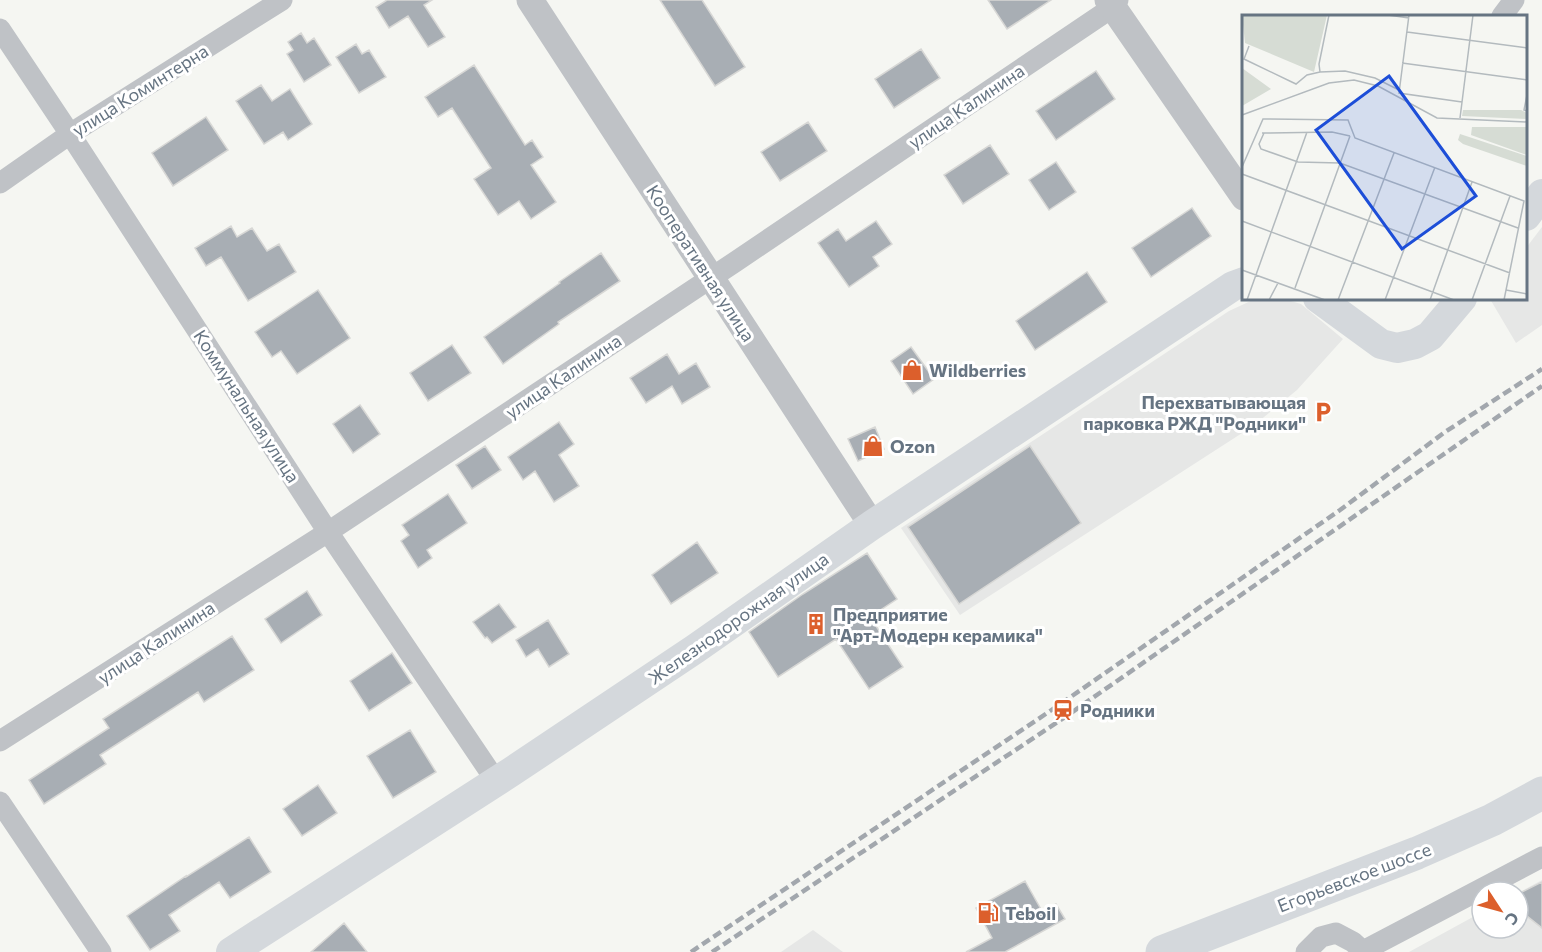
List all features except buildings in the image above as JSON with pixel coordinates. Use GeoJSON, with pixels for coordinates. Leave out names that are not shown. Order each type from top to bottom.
{"type":"FeatureCollection","features":[{"type":"Feature","properties":{"kind":"main road"},"geometry":{"type":"LineString","coordinates":[[1527,215],[1542,194]]}},
{"type":"Feature","properties":{"kind":"main road","name":"Железнодорожная улица"},"geometry":{"type":"LineString","coordinates":[[231,952],[496,782],[685,656],[872,525],[1233,286],[1242,283]]}},
{"type":"Feature","properties":{"kind":"main road"},"geometry":{"type":"LineString","coordinates":[[1321,300],[1381,344],[1397,348],[1415,344],[1430,336],[1460,300]]}},
{"type":"Feature","properties":{"kind":"main road","name":"Егорьевское шоссе"},"geometry":{"type":"LineString","coordinates":[[1162,952],[1417,854],[1492,820],[1542,793]]}},
{"type":"Feature","properties":{"kind":"street","name":"улица Коминтерна"},"geometry":{"type":"LineString","coordinates":[[0,183],[70,134],[282,0]]}},
{"type":"Feature","properties":{"kind":"street","name":"Кооперативная улица"},"geometry":{"type":"LineString","coordinates":[[530,0],[872,525]]}},
{"type":"Feature","properties":{"kind":"street"},"geometry":{"type":"LineString","coordinates":[[1503,15],[1514,0]]}},
{"type":"Feature","properties":{"kind":"street","name":"улица Калинина"},"geometry":{"type":"LineString","coordinates":[[0,741],[328,532],[711,279],[1113,2]]}},
{"type":"Feature","properties":{"kind":"street"},"geometry":{"type":"LineString","coordinates":[[1113,2],[1242,194]]}},
{"type":"Feature","properties":{"kind":"street","name":"Коммунальная улица"},"geometry":{"type":"LineString","coordinates":[[0,29],[328,532],[496,782]]}},
{"type":"Feature","properties":{"kind":"street"},"geometry":{"type":"LineString","coordinates":[[0,802],[101,952]]}},
{"type":"Feature","properties":{"kind":"street"},"geometry":{"type":"LineString","coordinates":[[1306,952],[1321,937],[1336,933],[1353,942],[1364,952],[1542,857]]}},
{"type":"Feature","properties":{"kind":"shaded area"},"geometry":{"type":"Polygon","coordinates":[[[1542,227],[1542,325],[1516,343],[1491,300],[1527,300],[1527,247],[1542,227]]]}},
{"type":"Feature","properties":{"kind":"shaded area"},"geometry":{"type":"Polygon","coordinates":[[[1253,300],[1287,300],[1301,304],[1343,339],[1297,390],[1253,426],[960,615],[901,528],[1229,311],[1253,300]]]}},
{"type":"Feature","properties":{"kind":"shaded area"},"geometry":{"type":"Polygon","coordinates":[[[1542,880],[1542,952],[1409,952],[1470,919],[1470,940],[1530,940],[1530,886],[1542,880]]]}},
{"type":"Feature","properties":{"kind":"shaded area"},"geometry":{"type":"Polygon","coordinates":[[[813,930],[843,952],[781,952],[813,930]]]}},
{"type":"Feature","properties":{"kind":"railway"},"geometry":{"type":"LineString","coordinates":[[691,952],[1059,705],[1340,510],[1445,432],[1542,369]]}},
{"type":"Feature","properties":{"kind":"railway"},"geometry":{"type":"LineString","coordinates":[[712,952],[1068,715],[1542,386]]}},
{"type":"Feature","properties":{"kind":"place","name":"Wildberries"},"geometry":{"type":"Point","coordinates":[912,370]}},
{"type":"Feature","properties":{"kind":"place","name":"Перехватывающая парковка РЖД \"Родники\""},"geometry":{"type":"Point","coordinates":[1323,412]}},
{"type":"Feature","properties":{"kind":"place","name":"Ozon"},"geometry":{"type":"Point","coordinates":[873,446]}},
{"type":"Feature","properties":{"kind":"place","name":"Предприятие \"Арт-Модерн керамика\""},"geometry":{"type":"Point","coordinates":[816,624]}},
{"type":"Feature","properties":{"kind":"place","name":"Родники"},"geometry":{"type":"Point","coordinates":[1063,710]}},
{"type":"Feature","properties":{"kind":"place","name":"Teboil"},"geometry":{"type":"Point","coordinates":[988,913]}}]}
